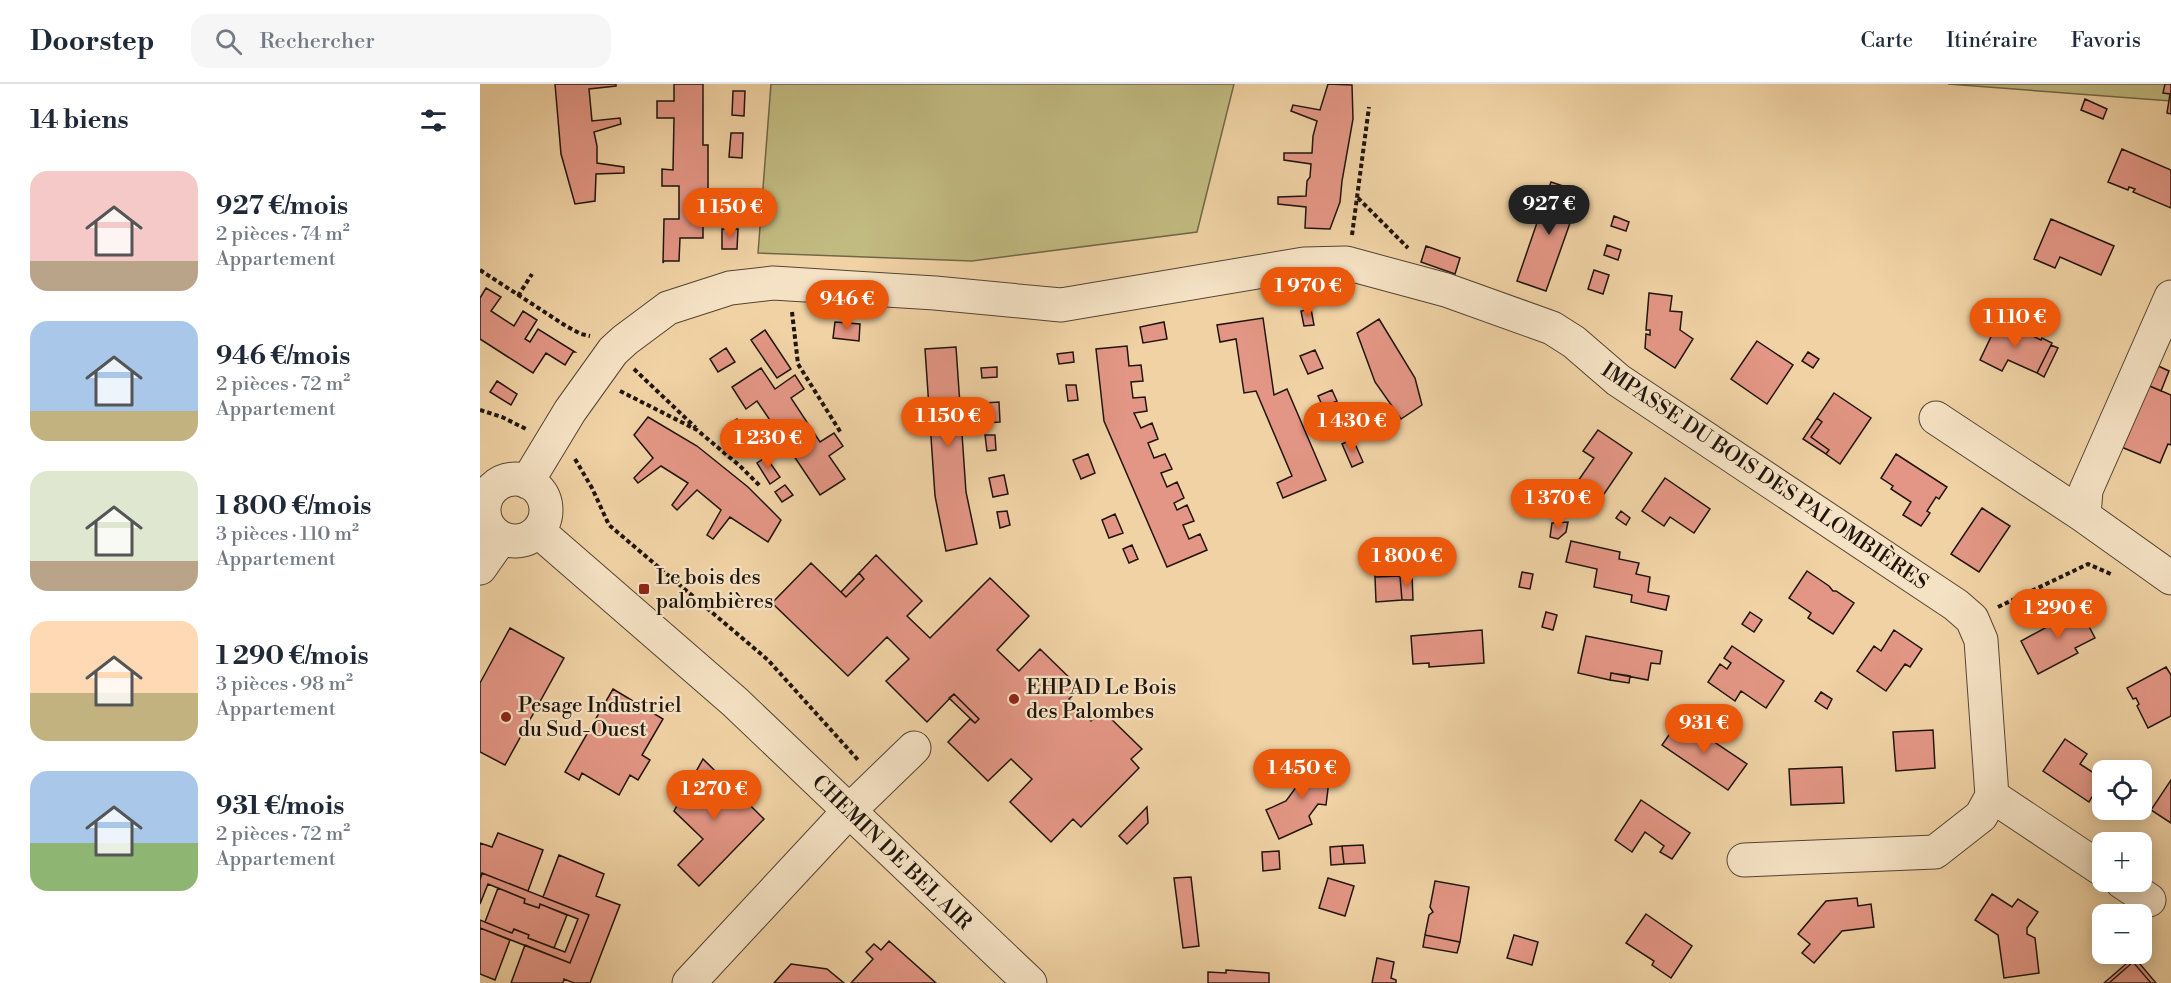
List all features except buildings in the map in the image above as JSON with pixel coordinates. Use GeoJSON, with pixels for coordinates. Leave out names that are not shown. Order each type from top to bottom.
{"type":"FeatureCollection","features":[{"type":"Feature","properties":{"kind":"street","name":"IMPASSE DU BOIS DES PALOMBIÈRES"},"geometry":{"type":"LineString","coordinates":[[527,482],[570,411],[613,351],[668,308],[730,288],[773,283],[935,293],[1061,305],[1304,264],[1346,263],[1446,290],[1552,328],[1574,342],[1618,380],[1946,598],[1972,619]]}},
{"type":"Feature","properties":{"kind":"street"},"geometry":{"type":"LineString","coordinates":[[2084,516],[2086,490],[2171,297]]}},
{"type":"Feature","properties":{"kind":"street"},"geometry":{"type":"LineString","coordinates":[[1936,418],[2084,516],[2162,572]]}},
{"type":"Feature","properties":{"kind":"street"},"geometry":{"type":"LineString","coordinates":[[508,480],[527,482],[535,487],[545,504],[543,523],[538,531],[521,541],[501,538],[493,532],[484,516],[483,495],[508,480]]}},
{"type":"Feature","properties":{"kind":"street","name":"CHEMIN DE BEL AIR"},"geometry":{"type":"LineString","coordinates":[[538,531],[735,702],[1030,983]]}},
{"type":"Feature","properties":{"kind":"street"},"geometry":{"type":"LineString","coordinates":[[480,568],[501,538]]}},
{"type":"Feature","properties":{"kind":"street"},"geometry":{"type":"LineString","coordinates":[[1744,860],[1935,852],[1982,816],[1992,796],[1982,640],[1972,619]]}},
{"type":"Feature","properties":{"kind":"street"},"geometry":{"type":"LineString","coordinates":[[689,983],[849,811],[914,748]]}},
{"type":"Feature","properties":{"kind":"street"},"geometry":{"type":"LineString","coordinates":[[1992,796],[2092,863]]}},
{"type":"Feature","properties":{"kind":"street"},"geometry":{"type":"LineString","coordinates":[[2137,892],[2149,900]]}},
{"type":"Feature","properties":{"kind":"path"},"geometry":{"type":"LineString","coordinates":[[1346,263],[1358,198],[1369,107]]}},
{"type":"Feature","properties":{"kind":"path"},"geometry":{"type":"LineString","coordinates":[[1358,198],[1416,256]]}},
{"type":"Feature","properties":{"kind":"path"},"geometry":{"type":"LineString","coordinates":[[480,270],[581,334],[595,337]]}},
{"type":"Feature","properties":{"kind":"path"},"geometry":{"type":"LineString","coordinates":[[518,296],[532,274]]}},
{"type":"Feature","properties":{"kind":"path"},"geometry":{"type":"LineString","coordinates":[[791,308],[798,364],[841,433]]}},
{"type":"Feature","properties":{"kind":"path"},"geometry":{"type":"LineString","coordinates":[[630,376],[643,363]]}},
{"type":"Feature","properties":{"kind":"path"},"geometry":{"type":"LineString","coordinates":[[636,371],[708,439]]}},
{"type":"Feature","properties":{"kind":"path"},"geometry":{"type":"LineString","coordinates":[[625,382],[619,391],[697,430],[760,486]]}},
{"type":"Feature","properties":{"kind":"path"},"geometry":{"type":"LineString","coordinates":[[480,410],[553,439],[576,460],[609,525],[768,660],[855,758],[880,781]]}},
{"type":"Feature","properties":{"kind":"path"},"geometry":{"type":"LineString","coordinates":[[1972,619],[2088,564],[2116,576],[2162,572]]}},
{"type":"Feature","properties":{"kind":"shaded area"},"geometry":{"type":"Polygon","coordinates":[[[771,84],[1234,84],[1197,232],[972,261],[758,253],[771,84]]]}},
{"type":"Feature","properties":{"kind":"shaded area"},"geometry":{"type":"Polygon","coordinates":[[[1948,84],[2171,84],[2171,101],[1948,84]]]}},
{"type":"Feature","properties":{"kind":"place","name":"Le bois des palombières"},"geometry":{"type":"Point","coordinates":[644,589]}},
{"type":"Feature","properties":{"kind":"place","name":"EHPAD Le Bois des Palombes"},"geometry":{"type":"Point","coordinates":[1014,699]}},
{"type":"Feature","properties":{"kind":"place","name":"Pesage Industriel du Sud-Ouest"},"geometry":{"type":"Point","coordinates":[506,717]}}]}
